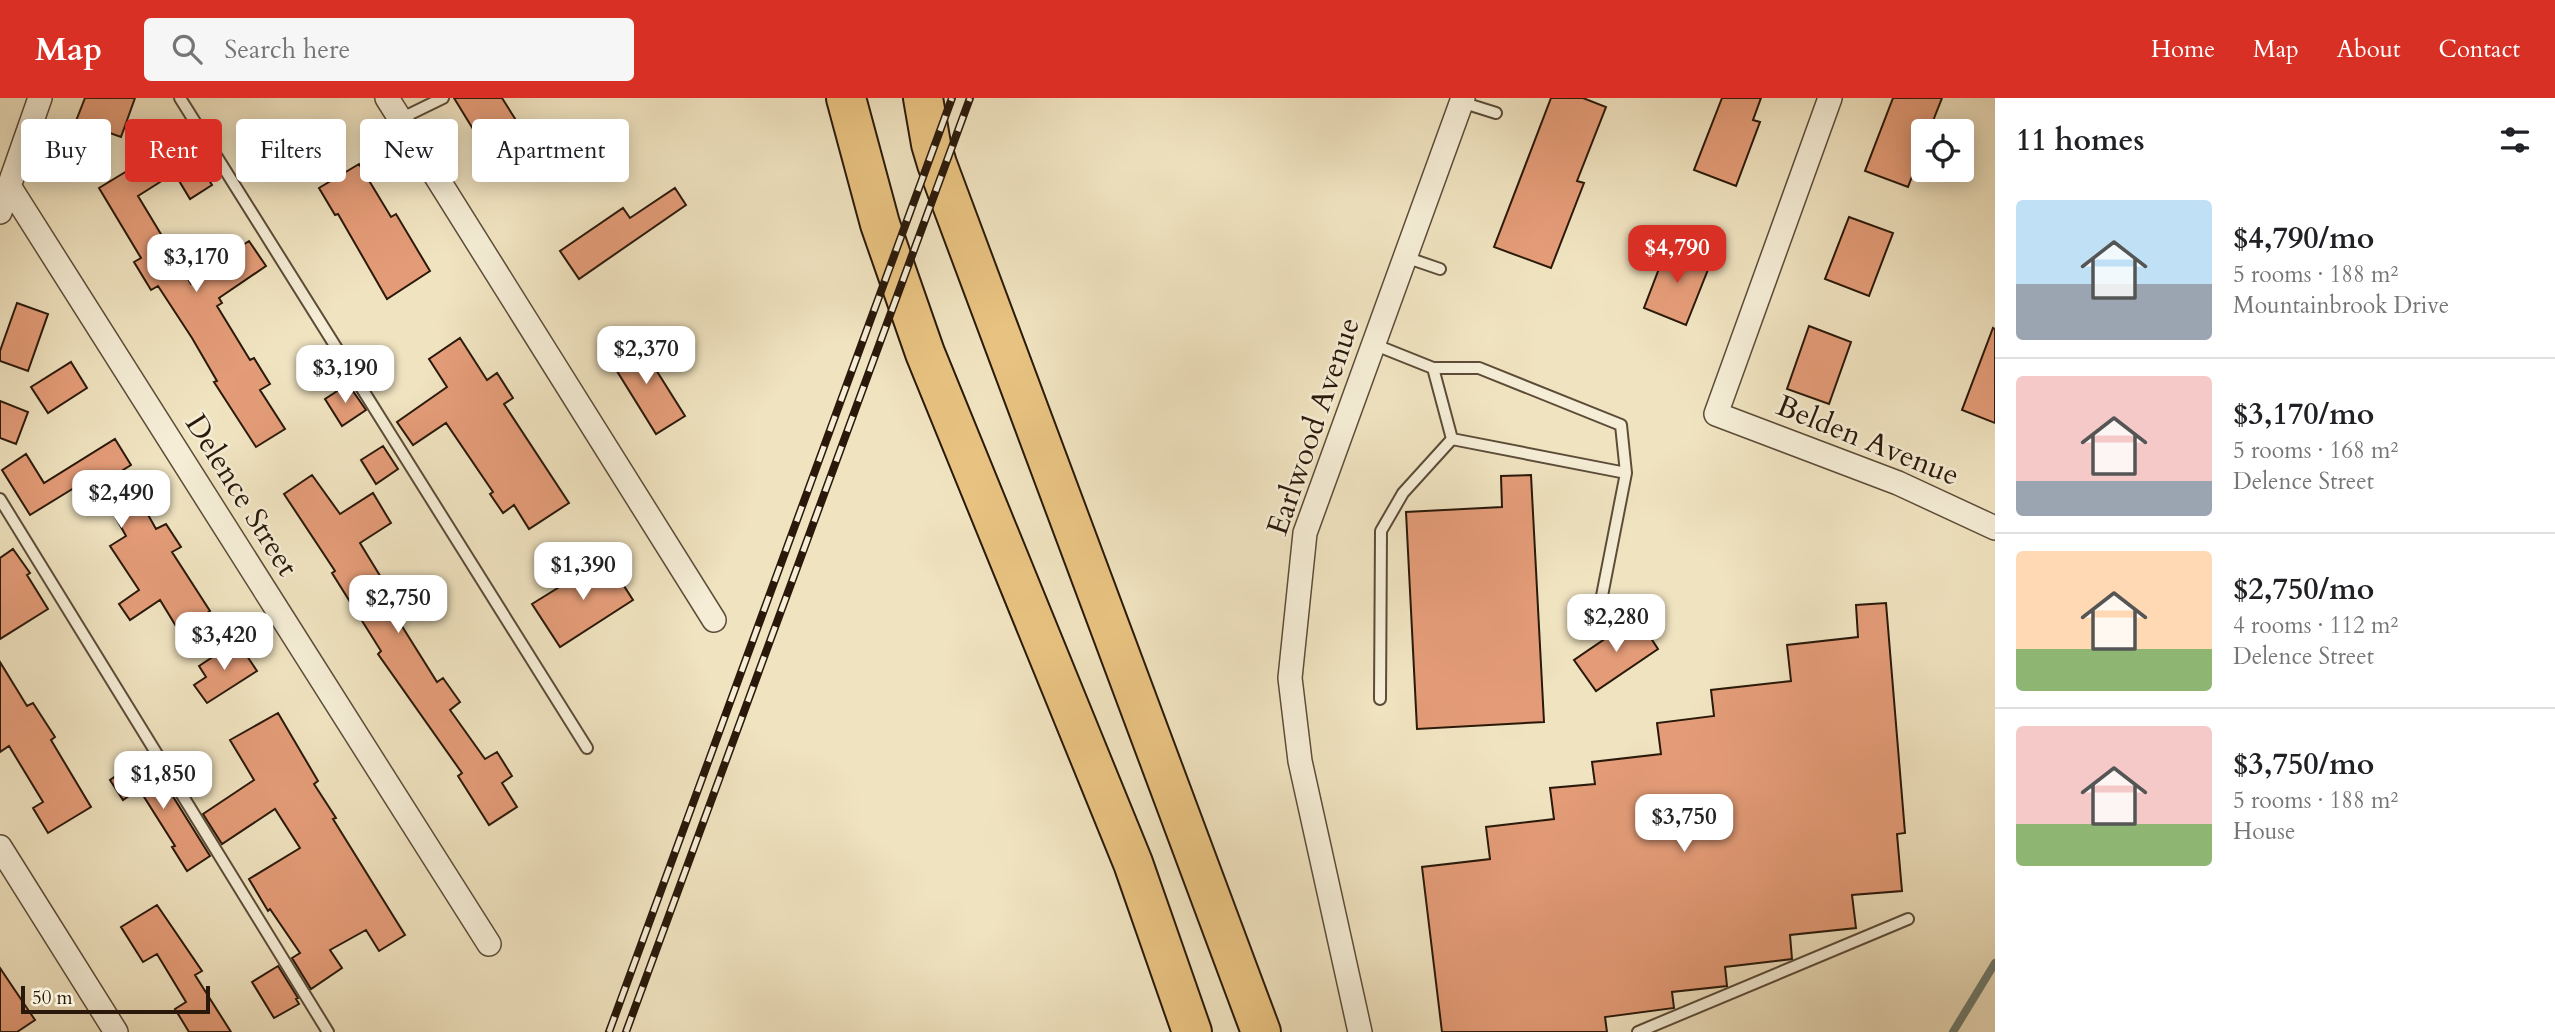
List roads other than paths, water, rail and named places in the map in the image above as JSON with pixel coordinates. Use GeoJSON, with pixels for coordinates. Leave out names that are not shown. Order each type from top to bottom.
{"type":"FeatureCollection","features":[{"type":"Feature","properties":{"kind":"highway"},"geometry":{"type":"LineString","coordinates":[[846,98],[880,224],[925,353],[1133,863],[1192,1032]]}},
{"type":"Feature","properties":{"kind":"highway"},"geometry":{"type":"LineString","coordinates":[[923,98],[937,164],[1261,1032]]}},
{"type":"Feature","properties":{"kind":"highway"},"geometry":{"type":"LineString","coordinates":[[1133,863],[1172,1032]]}},
{"type":"Feature","properties":{"kind":"street"},"geometry":{"type":"LineString","coordinates":[[0,212],[40,98]]}},
{"type":"Feature","properties":{"kind":"street"},"geometry":{"type":"LineString","coordinates":[[387,98],[400,119]]}},
{"type":"Feature","properties":{"kind":"street","name":"Belden Avenue"},"geometry":{"type":"LineString","coordinates":[[1830,98],[1716,414],[1898,483],[1995,528]]}},
{"type":"Feature","properties":{"kind":"street","name":"Earlwood Avenue"},"geometry":{"type":"LineString","coordinates":[[1360,1032],[1300,761],[1290,678],[1305,533],[1462,100]]}},
{"type":"Feature","properties":{"kind":"street"},"geometry":{"type":"LineString","coordinates":[[439,182],[714,620]]}},
{"type":"Feature","properties":{"kind":"street","name":"Delence Street"},"geometry":{"type":"LineString","coordinates":[[9,186],[489,944]]}},
{"type":"Feature","properties":{"kind":"street"},"geometry":{"type":"LineString","coordinates":[[0,847],[116,1032]]}},
{"type":"Feature","properties":{"kind":"lane"},"geometry":{"type":"LineString","coordinates":[[180,98],[587,748]]}},
{"type":"Feature","properties":{"kind":"lane"},"geometry":{"type":"LineString","coordinates":[[400,119],[443,98]]}},
{"type":"Feature","properties":{"kind":"lane"},"geometry":{"type":"LineString","coordinates":[[1462,100],[1496,113]]}},
{"type":"Feature","properties":{"kind":"lane"},"geometry":{"type":"LineString","coordinates":[[1405,257],[1440,269]]}},
{"type":"Feature","properties":{"kind":"lane"},"geometry":{"type":"LineString","coordinates":[[1373,344],[1433,368],[1479,368],[1621,425],[1626,473],[1600,606]]}},
{"type":"Feature","properties":{"kind":"lane"},"geometry":{"type":"LineString","coordinates":[[1433,368],[1452,439]]}},
{"type":"Feature","properties":{"kind":"lane"},"geometry":{"type":"LineString","coordinates":[[1452,439],[1626,473]]}},
{"type":"Feature","properties":{"kind":"lane"},"geometry":{"type":"LineString","coordinates":[[1380,699],[1381,531],[1404,493],[1452,439]]}},
{"type":"Feature","properties":{"kind":"lane"},"geometry":{"type":"LineString","coordinates":[[0,499],[328,1032]]}},
{"type":"Feature","properties":{"kind":"lane"},"geometry":{"type":"LineString","coordinates":[[1638,1032],[1908,919]]}},
{"type":"Feature","properties":{"kind":"waterway"},"geometry":{"type":"LineString","coordinates":[[1953,1032],[1995,963]]}},
{"type":"Feature","properties":{"kind":"railway"},"geometry":{"type":"LineString","coordinates":[[609,1032],[952,98]]}},
{"type":"Feature","properties":{"kind":"railway"},"geometry":{"type":"LineString","coordinates":[[626,1032],[970,98]]}}]}
